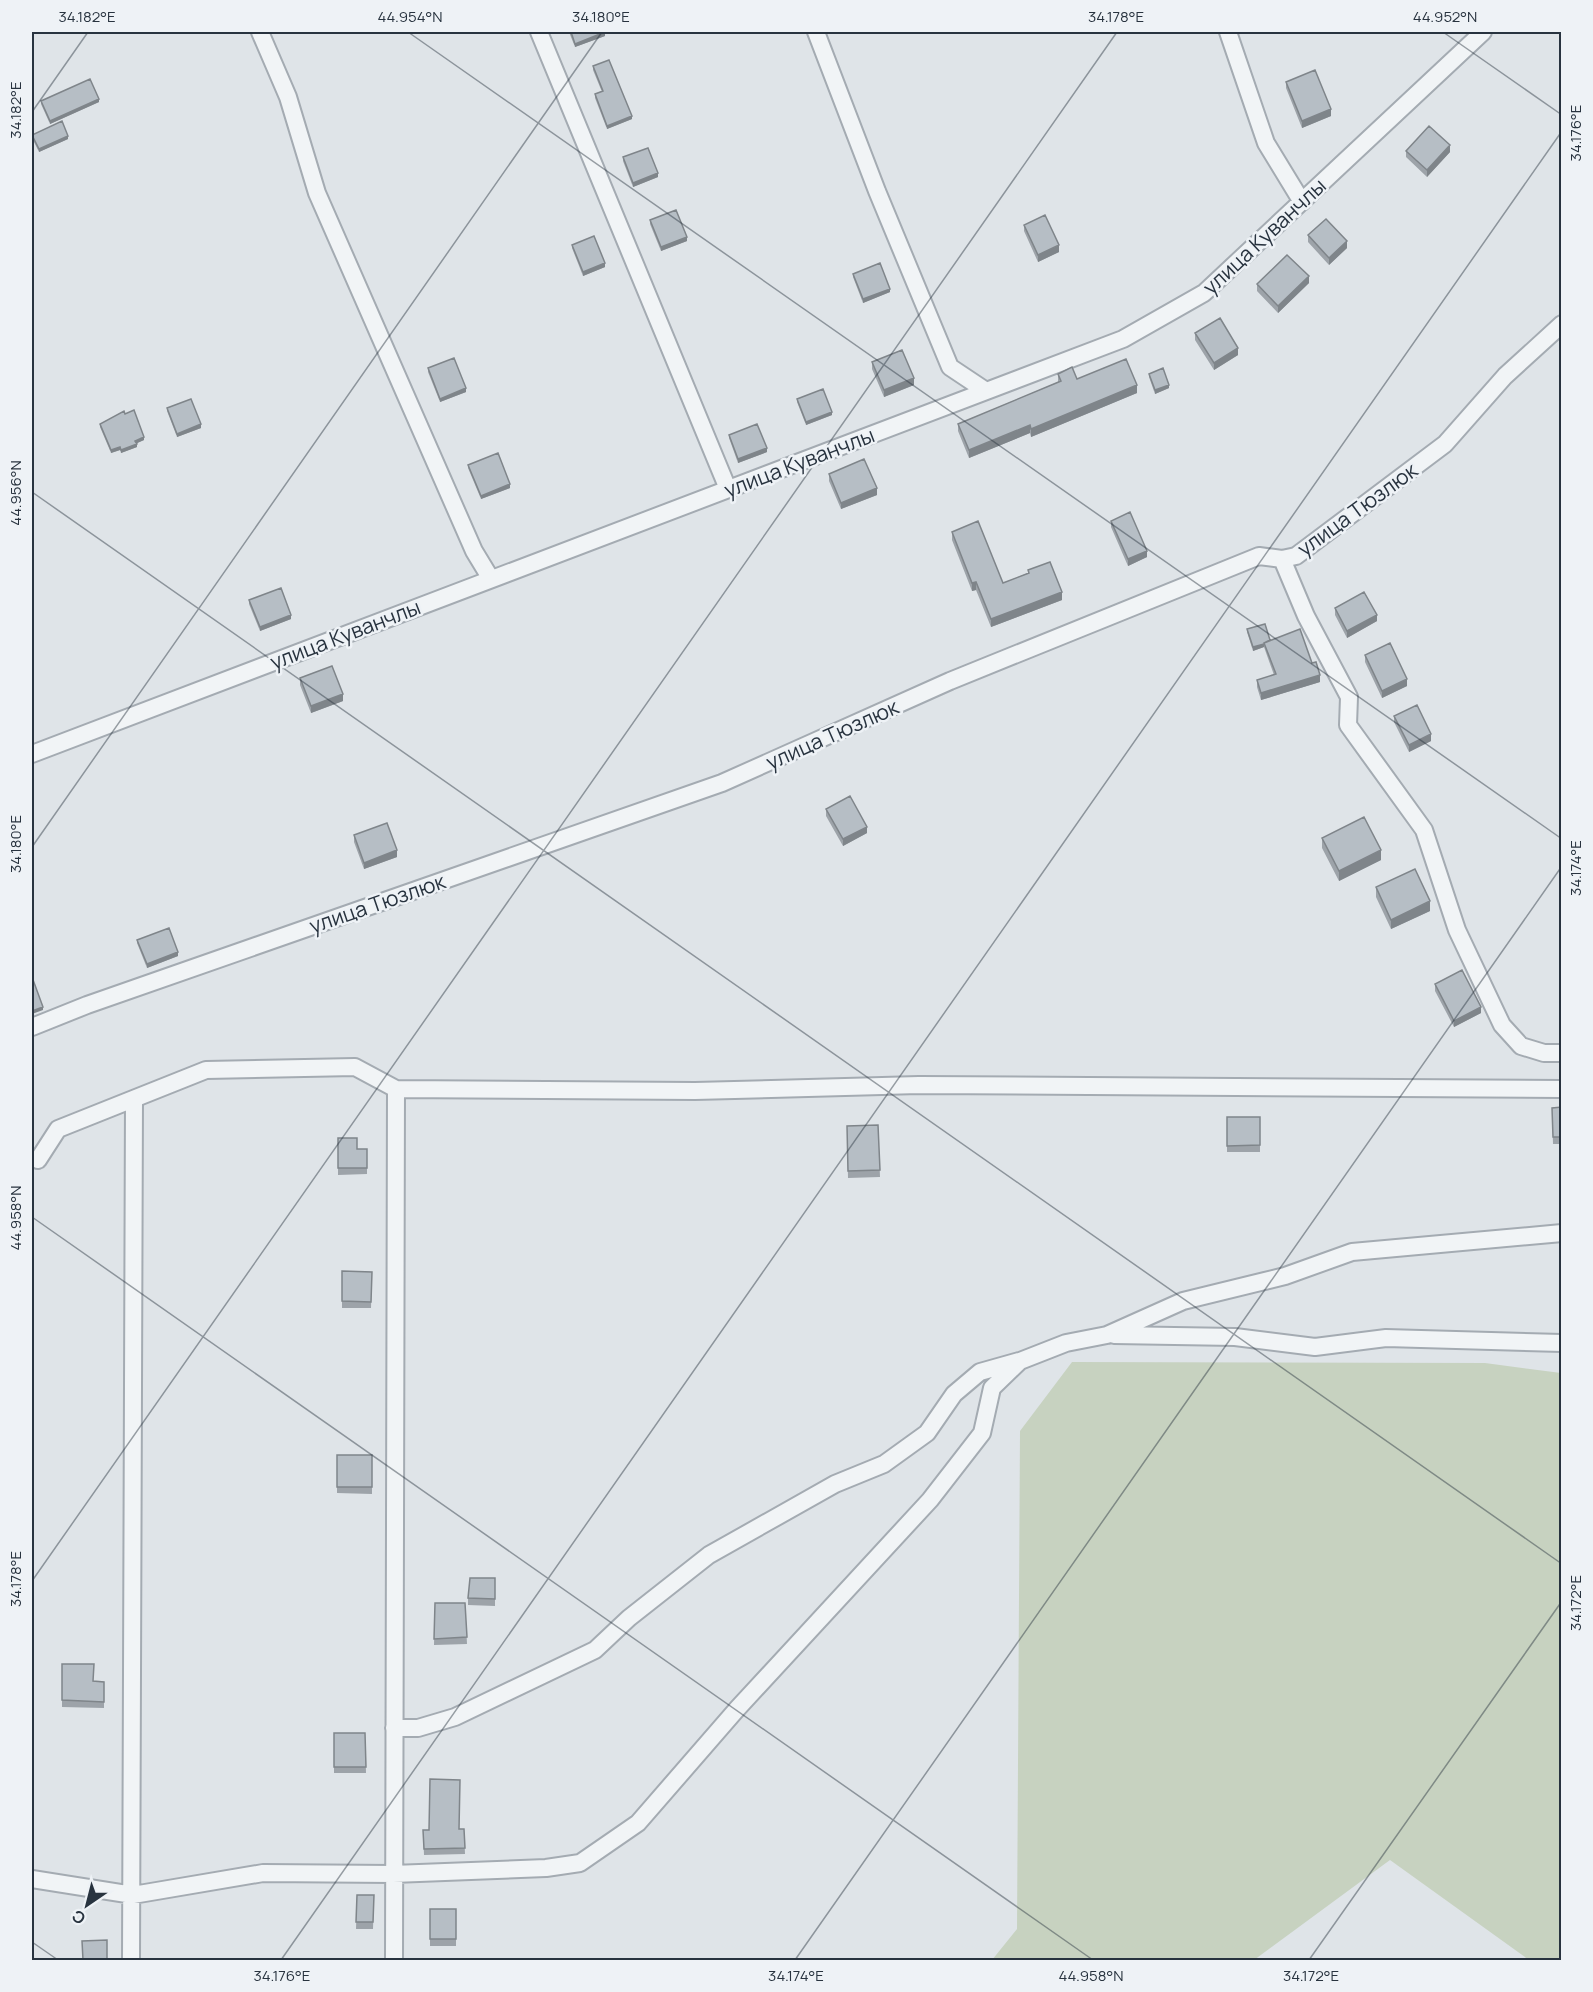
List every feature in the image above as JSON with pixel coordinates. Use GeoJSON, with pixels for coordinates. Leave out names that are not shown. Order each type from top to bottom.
{"type":"FeatureCollection","features":[{"type":"Feature","properties":{"kind":"street"},"geometry":{"type":"LineString","coordinates":[[260,32],[288,97],[317,193],[474,551],[491,579]]}},
{"type":"Feature","properties":{"kind":"street"},"geometry":{"type":"LineString","coordinates":[[539,32],[728,489]]}},
{"type":"Feature","properties":{"kind":"street"},"geometry":{"type":"LineString","coordinates":[[816,32],[877,191],[950,367],[986,391]]}},
{"type":"Feature","properties":{"kind":"street"},"geometry":{"type":"LineString","coordinates":[[1228,32],[1266,143],[1302,202]]}},
{"type":"Feature","properties":{"kind":"street","name":"улица Куванчлы"},"geometry":{"type":"LineString","coordinates":[[32,754],[1123,339],[1204,294],[1483,32]]}},
{"type":"Feature","properties":{"kind":"street","name":"улица Тюзлюк"},"geometry":{"type":"LineString","coordinates":[[32,1027],[87,1005],[722,783],[950,681],[1259,556],[1282,559],[1296,556],[1445,444],[1505,376],[1562,324]]}},
{"type":"Feature","properties":{"kind":"street"},"geometry":{"type":"LineString","coordinates":[[1282,559],[1306,616],[1350,697],[1348,725],[1424,830],[1456,930],[1502,1025],[1521,1046],[1544,1053],[1562,1053]]}},
{"type":"Feature","properties":{"kind":"street"},"geometry":{"type":"LineString","coordinates":[[34,1161],[58,1129],[206,1070],[355,1067],[396,1089],[695,1091],[919,1085],[1562,1089]]}},
{"type":"Feature","properties":{"kind":"street"},"geometry":{"type":"LineString","coordinates":[[394,1960],[396,1089]]}},
{"type":"Feature","properties":{"kind":"street"},"geometry":{"type":"LineString","coordinates":[[131,1960],[134,1099]]}},
{"type":"Feature","properties":{"kind":"street"},"geometry":{"type":"LineString","coordinates":[[1107,1335],[1183,1301],[1285,1276],[1352,1252],[1562,1233]]}},
{"type":"Feature","properties":{"kind":"street"},"geometry":{"type":"LineString","coordinates":[[394,1728],[418,1728],[455,1717],[595,1650],[629,1618],[709,1555],[835,1484],[884,1464],[927,1432],[954,1394],[980,1372],[1020,1361],[1066,1343],[1107,1335],[1235,1337],[1315,1347],[1386,1338],[1562,1343]]}},
{"type":"Feature","properties":{"kind":"street"},"geometry":{"type":"LineString","coordinates":[[32,1879],[133,1895],[263,1873],[393,1874],[546,1868],[580,1863],[638,1823],[737,1709],[930,1500],[982,1433],[992,1388],[1020,1361]]}},
{"type":"Feature","properties":{"kind":"green space"},"geometry":{"type":"Polygon","coordinates":[[[1072,1362],[1485,1363],[1561,1373],[1561,1960],[1529,1960],[1390,1860],[1254,1960],[992,1960],[1017,1929],[1020,1431],[1072,1362]]]}},
{"type":"Feature","properties":{"kind":"building"},"geometry":{"type":"Polygon","coordinates":[[[571,32],[605,32],[575,44],[571,32]]]}},
{"type":"Feature","properties":{"kind":"building"},"geometry":{"type":"Polygon","coordinates":[[[609,60],[632,116],[607,126],[595,94],[603,91],[593,66],[609,60]]]}},
{"type":"Feature","properties":{"kind":"building"},"geometry":{"type":"Polygon","coordinates":[[[1315,70],[1331,109],[1302,121],[1286,82],[1315,70]]]}},
{"type":"Feature","properties":{"kind":"building"},"geometry":{"type":"Polygon","coordinates":[[[90,79],[99,99],[50,121],[41,101],[90,79]]]}},
{"type":"Feature","properties":{"kind":"building"},"geometry":{"type":"Polygon","coordinates":[[[62,121],[68,136],[39,149],[32,135],[62,121]]]}},
{"type":"Feature","properties":{"kind":"building"},"geometry":{"type":"Polygon","coordinates":[[[1429,126],[1450,145],[1427,170],[1406,151],[1429,126]]]}},
{"type":"Feature","properties":{"kind":"building"},"geometry":{"type":"Polygon","coordinates":[[[648,148],[658,173],[633,183],[623,157],[648,148]]]}},
{"type":"Feature","properties":{"kind":"building"},"geometry":{"type":"Polygon","coordinates":[[[676,210],[687,237],[661,247],[650,220],[676,210]]]}},
{"type":"Feature","properties":{"kind":"building"},"geometry":{"type":"Polygon","coordinates":[[[1045,215],[1059,245],[1038,255],[1024,225],[1045,215]]]}},
{"type":"Feature","properties":{"kind":"building"},"geometry":{"type":"Polygon","coordinates":[[[1326,219],[1347,241],[1329,258],[1308,235],[1326,219]]]}},
{"type":"Feature","properties":{"kind":"building"},"geometry":{"type":"Polygon","coordinates":[[[594,236],[605,263],[583,272],[572,245],[594,236]]]}},
{"type":"Feature","properties":{"kind":"building"},"geometry":{"type":"Polygon","coordinates":[[[1287,255],[1309,276],[1278,306],[1257,284],[1287,255]]]}},
{"type":"Feature","properties":{"kind":"building"},"geometry":{"type":"Polygon","coordinates":[[[880,263],[890,289],[863,299],[853,274],[880,263]]]}},
{"type":"Feature","properties":{"kind":"building"},"geometry":{"type":"Polygon","coordinates":[[[1220,318],[1238,348],[1214,363],[1195,333],[1220,318]]]}},
{"type":"Feature","properties":{"kind":"building"},"geometry":{"type":"Polygon","coordinates":[[[902,350],[914,378],[884,390],[872,362],[902,350]]]}},
{"type":"Feature","properties":{"kind":"building"},"geometry":{"type":"Polygon","coordinates":[[[454,358],[466,388],[440,399],[428,368],[454,358]]]}},
{"type":"Feature","properties":{"kind":"building"},"geometry":{"type":"Polygon","coordinates":[[[1126,359],[1137,385],[1031,429],[1030,425],[969,450],[958,424],[1061,381],[1058,374],[1072,367],[1077,379],[1126,359]]]}},
{"type":"Feature","properties":{"kind":"building"},"geometry":{"type":"Polygon","coordinates":[[[1163,368],[1169,385],[1155,390],[1149,374],[1163,368]]]}},
{"type":"Feature","properties":{"kind":"building"},"geometry":{"type":"Polygon","coordinates":[[[823,389],[832,412],[806,422],[797,399],[823,389]]]}},
{"type":"Feature","properties":{"kind":"building"},"geometry":{"type":"Polygon","coordinates":[[[191,399],[201,424],[177,434],[167,408],[191,399]]]}},
{"type":"Feature","properties":{"kind":"building"},"geometry":{"type":"Polygon","coordinates":[[[134,410],[144,437],[135,441],[137,444],[121,450],[120,447],[111,450],[100,424],[124,411],[125,414],[134,410]]]}},
{"type":"Feature","properties":{"kind":"building"},"geometry":{"type":"Polygon","coordinates":[[[757,424],[767,448],[738,459],[729,435],[757,424]]]}},
{"type":"Feature","properties":{"kind":"building"},"geometry":{"type":"Polygon","coordinates":[[[498,453],[510,484],[481,496],[468,465],[498,453]]]}},
{"type":"Feature","properties":{"kind":"building"},"geometry":{"type":"Polygon","coordinates":[[[864,459],[877,488],[841,503],[829,474],[864,459]]]}},
{"type":"Feature","properties":{"kind":"building"},"geometry":{"type":"Polygon","coordinates":[[[1130,512],[1147,551],[1128,559],[1111,521],[1130,512]]]}},
{"type":"Feature","properties":{"kind":"building"},"geometry":{"type":"Polygon","coordinates":[[[978,521],[1003,583],[1050,562],[1062,592],[991,619],[976,582],[972,583],[952,532],[978,521]]]}},
{"type":"Feature","properties":{"kind":"building"},"geometry":{"type":"Polygon","coordinates":[[[281,588],[291,615],[260,627],[249,600],[281,588]]]}},
{"type":"Feature","properties":{"kind":"building"},"geometry":{"type":"Polygon","coordinates":[[[1364,592],[1377,615],[1347,631],[1335,608],[1364,592]]]}},
{"type":"Feature","properties":{"kind":"building"},"geometry":{"type":"Polygon","coordinates":[[[1265,624],[1270,640],[1253,647],[1247,629],[1265,624]]]}},
{"type":"Feature","properties":{"kind":"building"},"geometry":{"type":"Polygon","coordinates":[[[1300,629],[1312,663],[1316,662],[1320,675],[1261,693],[1257,680],[1276,674],[1264,643],[1300,629]]]}},
{"type":"Feature","properties":{"kind":"building"},"geometry":{"type":"Polygon","coordinates":[[[1390,643],[1407,679],[1382,691],[1365,655],[1390,643]]]}},
{"type":"Feature","properties":{"kind":"building"},"geometry":{"type":"Polygon","coordinates":[[[332,666],[343,694],[311,706],[300,678],[332,666]]]}},
{"type":"Feature","properties":{"kind":"building"},"geometry":{"type":"Polygon","coordinates":[[[1417,705],[1431,734],[1409,745],[1394,716],[1417,705]]]}},
{"type":"Feature","properties":{"kind":"building"},"geometry":{"type":"Polygon","coordinates":[[[850,796],[867,827],[843,839],[826,809],[850,796]]]}},
{"type":"Feature","properties":{"kind":"building"},"geometry":{"type":"Polygon","coordinates":[[[1364,817],[1381,850],[1339,871],[1322,838],[1364,817]]]}},
{"type":"Feature","properties":{"kind":"building"},"geometry":{"type":"Polygon","coordinates":[[[387,823],[397,850],[364,863],[354,835],[387,823]]]}},
{"type":"Feature","properties":{"kind":"building"},"geometry":{"type":"Polygon","coordinates":[[[1415,869],[1430,901],[1391,920],[1376,887],[1415,869]]]}},
{"type":"Feature","properties":{"kind":"building"},"geometry":{"type":"Polygon","coordinates":[[[169,928],[178,952],[147,964],[137,940],[169,928]]]}},
{"type":"Feature","properties":{"kind":"building"},"geometry":{"type":"Polygon","coordinates":[[[1462,970],[1481,1007],[1454,1021],[1435,984],[1462,970]]]}},
{"type":"Feature","properties":{"kind":"building"},"geometry":{"type":"Polygon","coordinates":[[[32,977],[43,1007],[32,1011],[32,977]]]}},
{"type":"Feature","properties":{"kind":"building"},"geometry":{"type":"Polygon","coordinates":[[[1562,1107],[1562,1137],[1553,1137],[1552,1108],[1562,1107]]]}},
{"type":"Feature","properties":{"kind":"building"},"geometry":{"type":"Polygon","coordinates":[[[1227,1117],[1260,1117],[1260,1145],[1227,1146],[1227,1117]]]}},
{"type":"Feature","properties":{"kind":"building"},"geometry":{"type":"Polygon","coordinates":[[[878,1125],[880,1170],[848,1171],[847,1126],[878,1125]]]}},
{"type":"Feature","properties":{"kind":"building"},"geometry":{"type":"Polygon","coordinates":[[[338,1138],[357,1138],[357,1149],[367,1149],[367,1168],[338,1168],[338,1138]]]}},
{"type":"Feature","properties":{"kind":"building"},"geometry":{"type":"Polygon","coordinates":[[[342,1271],[372,1272],[371,1302],[342,1301],[342,1271]]]}},
{"type":"Feature","properties":{"kind":"building"},"geometry":{"type":"Polygon","coordinates":[[[337,1455],[372,1455],[372,1487],[337,1487],[337,1455]]]}},
{"type":"Feature","properties":{"kind":"building"},"geometry":{"type":"Polygon","coordinates":[[[470,1578],[495,1578],[495,1599],[468,1598],[470,1578]]]}},
{"type":"Feature","properties":{"kind":"building"},"geometry":{"type":"Polygon","coordinates":[[[435,1603],[465,1603],[467,1637],[434,1639],[435,1603]]]}},
{"type":"Feature","properties":{"kind":"building"},"geometry":{"type":"Polygon","coordinates":[[[62,1664],[94,1664],[93,1681],[104,1682],[104,1702],[62,1700],[62,1664]]]}},
{"type":"Feature","properties":{"kind":"building"},"geometry":{"type":"Polygon","coordinates":[[[334,1733],[365,1733],[366,1767],[334,1767],[334,1733]]]}},
{"type":"Feature","properties":{"kind":"building"},"geometry":{"type":"Polygon","coordinates":[[[430,1779],[460,1780],[459,1829],[464,1829],[465,1848],[424,1849],[423,1830],[429,1830],[430,1779]]]}},
{"type":"Feature","properties":{"kind":"building"},"geometry":{"type":"Polygon","coordinates":[[[357,1895],[374,1895],[373,1922],[356,1922],[357,1895]]]}},
{"type":"Feature","properties":{"kind":"building"},"geometry":{"type":"Polygon","coordinates":[[[430,1909],[456,1909],[456,1939],[430,1939],[430,1909]]]}},
{"type":"Feature","properties":{"kind":"building"},"geometry":{"type":"Polygon","coordinates":[[[107,1940],[107,1960],[83,1960],[82,1941],[107,1940]]]}},
{"type":"Feature","properties":{"kind":"building"},"geometry":{"type":"Polygon","coordinates":[[[192,1959],[192,1960],[164,1960],[192,1959]]]}}]}
